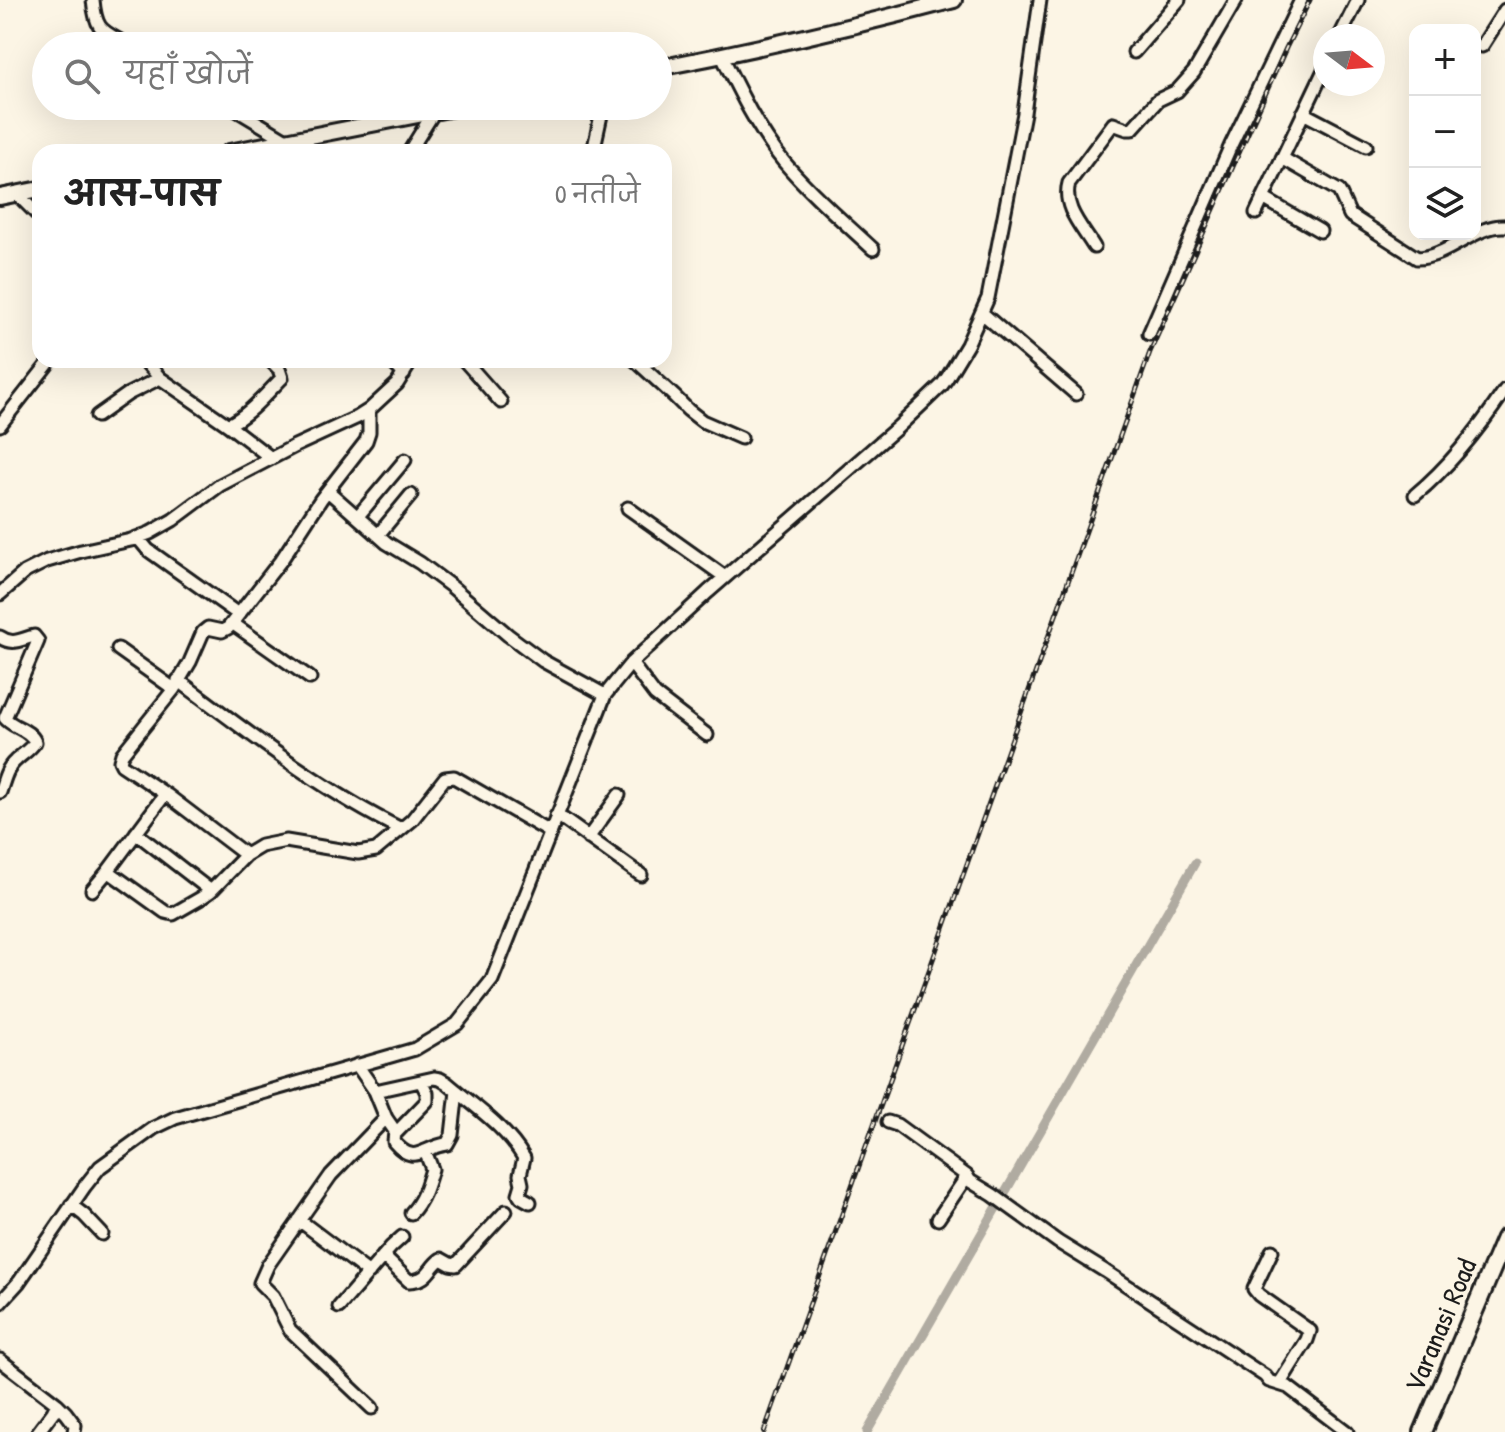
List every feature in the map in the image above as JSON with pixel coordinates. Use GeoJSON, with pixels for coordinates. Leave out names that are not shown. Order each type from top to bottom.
{"type":"FeatureCollection","features":[{"type":"Feature","properties":{"kind":"highway","name":"Varanasi Road"},"geometry":{"type":"LineString","coordinates":[[1423,1432],[1505,1238]]}},
{"type":"Feature","properties":{"kind":"main road"},"geometry":{"type":"LineString","coordinates":[[672,65],[893,17],[951,0]]}},
{"type":"Feature","properties":{"kind":"main road"},"geometry":{"type":"LineString","coordinates":[[272,144],[394,120]]}},
{"type":"Feature","properties":{"kind":"main road"},"geometry":{"type":"LineString","coordinates":[[0,197],[32,191]]}},
{"type":"Feature","properties":{"kind":"street"},"geometry":{"type":"LineString","coordinates":[[103,0],[94,6],[98,26],[107,32]]}},
{"type":"Feature","properties":{"kind":"street"},"geometry":{"type":"LineString","coordinates":[[0,1303],[19,1282],[100,1167],[154,1128],[175,1118],[415,1049],[457,1024],[479,999],[492,980],[550,832],[559,818],[605,695],[725,577],[942,385],[986,316],[1024,113],[1040,0]]}},
{"type":"Feature","properties":{"kind":"street"},"geometry":{"type":"LineString","coordinates":[[1134,52],[1179,0]]}},
{"type":"Feature","properties":{"kind":"street"},"geometry":{"type":"LineString","coordinates":[[1094,247],[1068,205],[1069,183],[1113,124],[1132,129],[1158,100],[1180,89],[1194,72],[1236,0]]}},
{"type":"Feature","properties":{"kind":"street"},"geometry":{"type":"LineString","coordinates":[[1149,334],[1225,158],[1301,0]]}},
{"type":"Feature","properties":{"kind":"street"},"geometry":{"type":"LineString","coordinates":[[1346,24],[1358,0]]}},
{"type":"Feature","properties":{"kind":"street"},"geometry":{"type":"LineString","coordinates":[[1482,46],[1505,10]]}},
{"type":"Feature","properties":{"kind":"street"},"geometry":{"type":"LineString","coordinates":[[722,56],[753,117],[784,162],[873,249]]}},
{"type":"Feature","properties":{"kind":"street"},"geometry":{"type":"LineString","coordinates":[[1256,213],[1313,93]]}},
{"type":"Feature","properties":{"kind":"street"},"geometry":{"type":"LineString","coordinates":[[1303,113],[1366,146]]}},
{"type":"Feature","properties":{"kind":"street"},"geometry":{"type":"LineString","coordinates":[[253,120],[288,141]]}},
{"type":"Feature","properties":{"kind":"street"},"geometry":{"type":"LineString","coordinates":[[414,144],[429,120]]}},
{"type":"Feature","properties":{"kind":"street"},"geometry":{"type":"LineString","coordinates":[[595,144],[600,120]]}},
{"type":"Feature","properties":{"kind":"street"},"geometry":{"type":"LineString","coordinates":[[1282,158],[1339,191],[1350,215],[1417,258],[1430,257],[1501,226],[1505,215]]}},
{"type":"Feature","properties":{"kind":"street"},"geometry":{"type":"LineString","coordinates":[[17,194],[32,209]]}},
{"type":"Feature","properties":{"kind":"street"},"geometry":{"type":"LineString","coordinates":[[1263,198],[1320,231]]}},
{"type":"Feature","properties":{"kind":"street"},"geometry":{"type":"LineString","coordinates":[[986,316],[1076,394]]}},
{"type":"Feature","properties":{"kind":"street"},"geometry":{"type":"LineString","coordinates":[[0,425],[45,368]]}},
{"type":"Feature","properties":{"kind":"street"},"geometry":{"type":"LineString","coordinates":[[151,368],[160,378],[271,458]]}},
{"type":"Feature","properties":{"kind":"street"},"geometry":{"type":"LineString","coordinates":[[228,425],[256,404],[282,378],[278,368]]}},
{"type":"Feature","properties":{"kind":"street"},"geometry":{"type":"LineString","coordinates":[[398,368],[404,374]]}},
{"type":"Feature","properties":{"kind":"street"},"geometry":{"type":"LineString","coordinates":[[0,594],[25,572],[47,561],[138,538],[166,524],[220,485],[369,410],[397,384],[407,368]]}},
{"type":"Feature","properties":{"kind":"street"},"geometry":{"type":"LineString","coordinates":[[471,368],[501,402]]}},
{"type":"Feature","properties":{"kind":"street"},"geometry":{"type":"LineString","coordinates":[[644,368],[702,421],[741,438]]}},
{"type":"Feature","properties":{"kind":"street"},"geometry":{"type":"LineString","coordinates":[[97,416],[128,394],[160,378]]}},
{"type":"Feature","properties":{"kind":"street"},"geometry":{"type":"LineString","coordinates":[[1415,495],[1454,457],[1505,390]]}},
{"type":"Feature","properties":{"kind":"street"},"geometry":{"type":"LineString","coordinates":[[246,855],[122,765],[120,758],[176,685],[206,629],[225,631],[282,559],[366,441],[369,410]]}},
{"type":"Feature","properties":{"kind":"street"},"geometry":{"type":"LineString","coordinates":[[358,516],[405,460]]}},
{"type":"Feature","properties":{"kind":"street"},"geometry":{"type":"LineString","coordinates":[[328,491],[378,535],[452,587],[543,661],[605,695]]}},
{"type":"Feature","properties":{"kind":"street"},"geometry":{"type":"LineString","coordinates":[[378,535],[411,495]]}},
{"type":"Feature","properties":{"kind":"street"},"geometry":{"type":"LineString","coordinates":[[628,508],[725,577]]}},
{"type":"Feature","properties":{"kind":"street"},"geometry":{"type":"LineString","coordinates":[[138,538],[148,550],[310,678]]}},
{"type":"Feature","properties":{"kind":"street"},"geometry":{"type":"LineString","coordinates":[[0,637],[11,642],[34,636],[38,641],[5,718],[32,735],[35,742],[13,762],[0,792]]}},
{"type":"Feature","properties":{"kind":"street"},"geometry":{"type":"LineString","coordinates":[[118,649],[302,771],[401,829]]}},
{"type":"Feature","properties":{"kind":"street"},"geometry":{"type":"LineString","coordinates":[[634,667],[655,695],[707,735]]}},
{"type":"Feature","properties":{"kind":"street"},"geometry":{"type":"LineString","coordinates":[[108,871],[170,914],[211,891],[246,855],[261,846],[286,841],[358,853],[376,850],[412,820],[449,777],[550,832]]}},
{"type":"Feature","properties":{"kind":"street"},"geometry":{"type":"LineString","coordinates":[[92,890],[167,795]]}},
{"type":"Feature","properties":{"kind":"street"},"geometry":{"type":"LineString","coordinates":[[588,838],[619,795]]}},
{"type":"Feature","properties":{"kind":"street"},"geometry":{"type":"LineString","coordinates":[[559,818],[641,875]]}},
{"type":"Feature","properties":{"kind":"street"},"geometry":{"type":"LineString","coordinates":[[136,833],[211,891]]}},
{"type":"Feature","properties":{"kind":"street"},"geometry":{"type":"LineString","coordinates":[[357,1065],[375,1091],[395,1134],[394,1142],[406,1154],[415,1155],[447,1144],[451,1139],[457,1091]]}},
{"type":"Feature","properties":{"kind":"street"},"geometry":{"type":"LineString","coordinates":[[375,1091],[440,1079],[457,1091],[505,1131],[524,1158],[519,1194],[530,1202]]}},
{"type":"Feature","properties":{"kind":"street"},"geometry":{"type":"LineString","coordinates":[[395,1134],[427,1101],[421,1081]]}},
{"type":"Feature","properties":{"kind":"street"},"geometry":{"type":"LineString","coordinates":[[372,1408],[290,1330],[273,1296],[260,1283],[268,1265],[338,1166],[386,1118]]}},
{"type":"Feature","properties":{"kind":"street"},"geometry":{"type":"LineString","coordinates":[[888,1122],[897,1125],[1058,1242],[1269,1381],[1288,1387],[1347,1432]]}},
{"type":"Feature","properties":{"kind":"street"},"geometry":{"type":"LineString","coordinates":[[411,1213],[423,1200],[432,1169],[425,1151]]}},
{"type":"Feature","properties":{"kind":"street"},"geometry":{"type":"LineString","coordinates":[[938,1219],[967,1176]]}},
{"type":"Feature","properties":{"kind":"street"},"geometry":{"type":"LineString","coordinates":[[71,1205],[102,1234]]}},
{"type":"Feature","properties":{"kind":"street"},"geometry":{"type":"LineString","coordinates":[[383,1256],[409,1281],[415,1281],[426,1276],[441,1259],[456,1265],[506,1211]]}},
{"type":"Feature","properties":{"kind":"street"},"geometry":{"type":"LineString","coordinates":[[299,1220],[369,1273]]}},
{"type":"Feature","properties":{"kind":"street"},"geometry":{"type":"LineString","coordinates":[[339,1307],[402,1237]]}},
{"type":"Feature","properties":{"kind":"street"},"geometry":{"type":"LineString","coordinates":[[1272,1251],[1254,1289],[1310,1331],[1280,1383]]}},
{"type":"Feature","properties":{"kind":"street"},"geometry":{"type":"LineString","coordinates":[[0,1360],[57,1404],[71,1418],[75,1425],[74,1432]]}},
{"type":"Feature","properties":{"kind":"street"},"geometry":{"type":"LineString","coordinates":[[38,1432],[57,1404]]}},
{"type":"Feature","properties":{"kind":"waterway"},"geometry":{"type":"LineString","coordinates":[[867,1432],[1195,863]]}},
{"type":"Feature","properties":{"kind":"railway"},"geometry":{"type":"LineString","coordinates":[[764,1432],[1150,352],[1310,0]]}}]}
